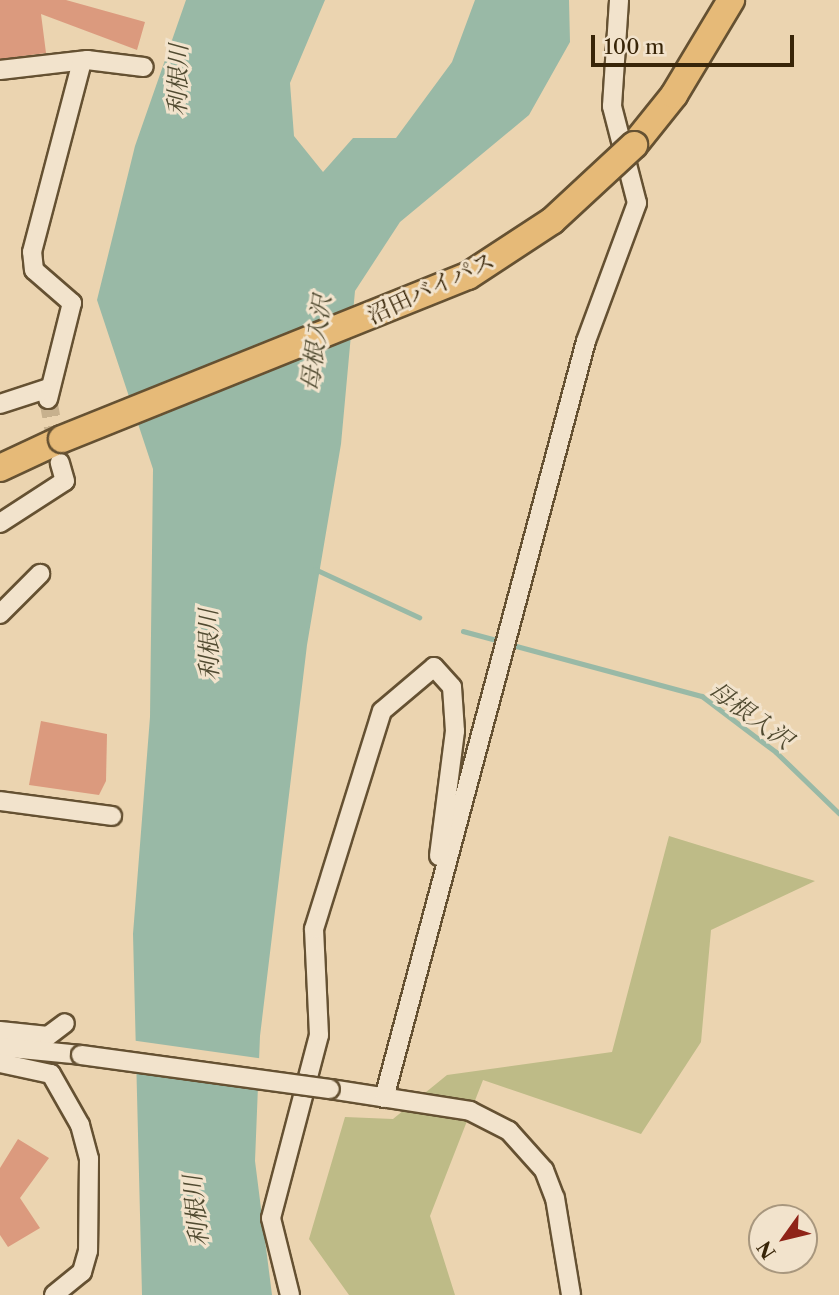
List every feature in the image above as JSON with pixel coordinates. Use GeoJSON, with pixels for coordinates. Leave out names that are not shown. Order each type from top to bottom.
{"type":"FeatureCollection","features":[{"type":"Feature","properties":{"kind":"highway","name":"沼田バイパス"},"geometry":{"type":"LineString","coordinates":[[0,467],[61,451],[468,276],[552,221],[634,145],[674,95],[731,0]]}},
{"type":"Feature","properties":{"kind":"street"},"geometry":{"type":"LineString","coordinates":[[384,1098],[586,341],[637,203],[612,106],[618,0]]}},
{"type":"Feature","properties":{"kind":"street"},"geometry":{"type":"LineString","coordinates":[[0,404],[48,394],[72,303],[34,270],[32,252],[82,61]]}},
{"type":"Feature","properties":{"kind":"street"},"geometry":{"type":"LineString","coordinates":[[0,69],[82,61],[144,67]]}},
{"type":"Feature","properties":{"kind":"street"},"geometry":{"type":"LineString","coordinates":[[0,523],[65,481],[61,451]]}},
{"type":"Feature","properties":{"kind":"street"},"geometry":{"type":"LineString","coordinates":[[4,604],[40,574]]}},
{"type":"Feature","properties":{"kind":"street"},"geometry":{"type":"LineString","coordinates":[[290,1295],[271,1218],[319,1035],[314,929],[382,711],[434,667],[452,687],[454,731],[433,912]]}},
{"type":"Feature","properties":{"kind":"street"},"geometry":{"type":"LineString","coordinates":[[0,801],[112,816]]}},
{"type":"Feature","properties":{"kind":"street"},"geometry":{"type":"LineString","coordinates":[[0,1031],[47,1039],[65,1023]]}},
{"type":"Feature","properties":{"kind":"street"},"geometry":{"type":"LineString","coordinates":[[0,1046],[330,1089],[470,1111],[527,1149],[555,1198],[571,1295]]}},
{"type":"Feature","properties":{"kind":"street"},"geometry":{"type":"LineString","coordinates":[[0,1063],[44,1068],[80,1125],[89,1160],[88,1251],[82,1272],[54,1295]]}},
{"type":"Feature","properties":{"kind":"shaded area"},"geometry":{"type":"Polygon","coordinates":[[[669,836],[815,881],[711,930],[701,1042],[641,1134],[483,1080],[430,1216],[455,1295],[349,1295],[309,1239],[345,1117],[393,1119],[447,1075],[612,1052],[669,836]]]}},
{"type":"Feature","properties":{"kind":"water","name":"利根川"},"geometry":{"type":"Polygon","coordinates":[[[186,0],[325,0],[290,83],[294,136],[323,172],[353,138],[396,138],[452,62],[475,0],[569,0],[570,42],[529,115],[400,222],[355,291],[341,444],[307,645],[260,1036],[255,1161],[272,1295],[142,1295],[133,934],[150,717],[153,469],[97,300],[135,146],[186,0]]]}},
{"type":"Feature","properties":{"kind":"pier"},"geometry":{"type":"Polygon","coordinates":[[[130,1040],[262,1059],[257,1090],[126,1072],[130,1040]]]}},
{"type":"Feature","properties":{"kind":"building"},"geometry":{"type":"Polygon","coordinates":[[[0,0],[66,0],[145,22],[137,50],[41,14],[46,53],[0,59],[0,0]]]}},
{"type":"Feature","properties":{"kind":"building"},"geometry":{"type":"Polygon","coordinates":[[[41,721],[107,734],[106,781],[99,795],[29,785],[41,721]]]}},
{"type":"Feature","properties":{"kind":"building"},"geometry":{"type":"Polygon","coordinates":[[[18,1139],[49,1158],[20,1198],[40,1228],[8,1247],[0,1235],[0,1168],[18,1139]]]}},
{"type":"Feature","properties":{"kind":"waterway","name":"母根入沢"},"geometry":{"type":"LineString","coordinates":[[315,569],[419,617]]}},
{"type":"Feature","properties":{"kind":"waterway","name":"母根入沢"},"geometry":{"type":"LineString","coordinates":[[463,631],[501,641]]}},
{"type":"Feature","properties":{"kind":"waterway","name":"母根入沢"},"geometry":{"type":"LineString","coordinates":[[509,644],[702,696],[776,752],[839,813]]}},
{"type":"Feature","properties":{"kind":"tunnel"},"geometry":{"type":"LineString","coordinates":[[48,399],[57,449]]}}]}
